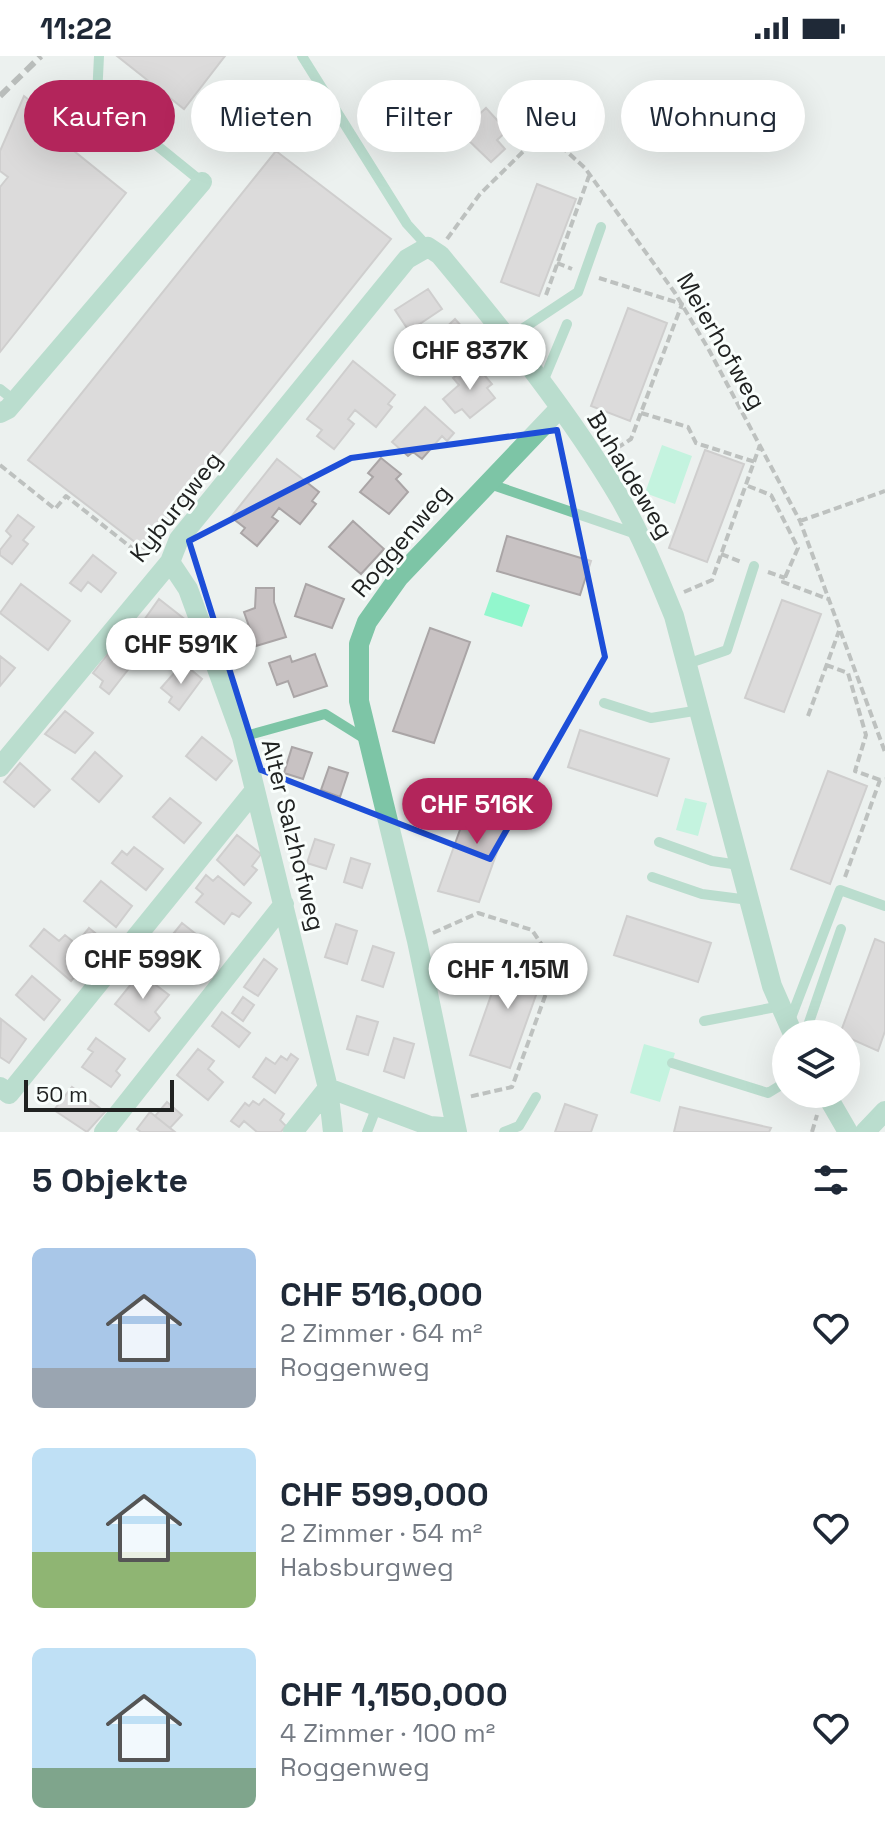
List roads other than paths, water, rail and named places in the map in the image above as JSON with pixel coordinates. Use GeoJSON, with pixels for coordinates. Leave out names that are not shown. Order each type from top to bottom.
{"type":"FeatureCollection","features":[{"type":"Feature","properties":{"kind":"street"},"geometry":{"type":"LineString","coordinates":[[5,401],[202,182]]}},
{"type":"Feature","properties":{"kind":"street","name":"Buhaldeweg"},"geometry":{"type":"LineString","coordinates":[[428,247],[440,255],[560,408],[639,535],[667,598],[700,710],[749,900],[791,1020]]}},
{"type":"Feature","properties":{"kind":"street","name":"Kyburgweg"},"geometry":{"type":"LineString","coordinates":[[0,767],[170,562],[179,539],[407,259],[428,247]]}},
{"type":"Feature","properties":{"kind":"street","name":"Roggenweg"},"geometry":{"type":"LineString","coordinates":[[456,1130],[417,941],[367,740],[356,675],[359,644],[367,622],[399,577],[486,482],[560,408]]}},
{"type":"Feature","properties":{"kind":"street","name":"Alter Salzhofweg"},"geometry":{"type":"LineString","coordinates":[[170,562],[188,589],[242,737],[328,1088],[333,1132]]}},
{"type":"Feature","properties":{"kind":"street"},"geometry":{"type":"LineString","coordinates":[[4,1091],[255,790]]}},
{"type":"Feature","properties":{"kind":"street"},"geometry":{"type":"LineString","coordinates":[[104,1132],[284,904]]}},
{"type":"Feature","properties":{"kind":"street"},"geometry":{"type":"LineString","coordinates":[[293,1132],[328,1088],[430,1126],[456,1130]]}},
{"type":"Feature","properties":{"kind":"street"},"geometry":{"type":"LineString","coordinates":[[834,1108],[848,1132]]}},
{"type":"Feature","properties":{"kind":"street"},"geometry":{"type":"LineString","coordinates":[[865,1132],[885,1111]]}},
{"type":"Feature","properties":{"kind":"lane"},"geometry":{"type":"LineString","coordinates":[[99,56],[97,97],[202,182]]}},
{"type":"Feature","properties":{"kind":"lane","name":"Buhaldeweg"},"geometry":{"type":"LineString","coordinates":[[302,56],[407,224],[428,247]]}},
{"type":"Feature","properties":{"kind":"lane"},"geometry":{"type":"LineString","coordinates":[[507,339],[578,292],[601,227]]}},
{"type":"Feature","properties":{"kind":"lane"},"geometry":{"type":"LineString","coordinates":[[542,385],[567,324]]}},
{"type":"Feature","properties":{"kind":"lane"},"geometry":{"type":"LineString","coordinates":[[486,482],[639,535]]}},
{"type":"Feature","properties":{"kind":"lane"},"geometry":{"type":"LineString","coordinates":[[687,664],[727,650],[754,566]]}},
{"type":"Feature","properties":{"kind":"lane"},"geometry":{"type":"LineString","coordinates":[[604,703],[651,718],[700,710]]}},
{"type":"Feature","properties":{"kind":"lane"},"geometry":{"type":"LineString","coordinates":[[242,737],[325,714],[367,740]]}},
{"type":"Feature","properties":{"kind":"lane"},"geometry":{"type":"LineString","coordinates":[[659,842],[712,861],[739,865]]}},
{"type":"Feature","properties":{"kind":"lane"},"geometry":{"type":"LineString","coordinates":[[652,877],[702,894],[749,900]]}},
{"type":"Feature","properties":{"kind":"lane"},"geometry":{"type":"LineString","coordinates":[[793,1020],[840,890],[885,906]]}},
{"type":"Feature","properties":{"kind":"lane"},"geometry":{"type":"LineString","coordinates":[[794,1020],[841,929]]}},
{"type":"Feature","properties":{"kind":"lane"},"geometry":{"type":"LineString","coordinates":[[704,1021],[772,1023]]}},
{"type":"Feature","properties":{"kind":"lane"},"geometry":{"type":"LineString","coordinates":[[672,1063],[768,1093],[772,1091]]}},
{"type":"Feature","properties":{"kind":"lane"},"geometry":{"type":"LineString","coordinates":[[504,1132],[519,1126],[536,1097]]}},
{"type":"Feature","properties":{"kind":"lane"},"geometry":{"type":"LineString","coordinates":[[367,1132],[377,1106]]}},
{"type":"Feature","properties":{"kind":"railway"},"geometry":{"type":"LineString","coordinates":[[0,96],[41,56]]}}]}
